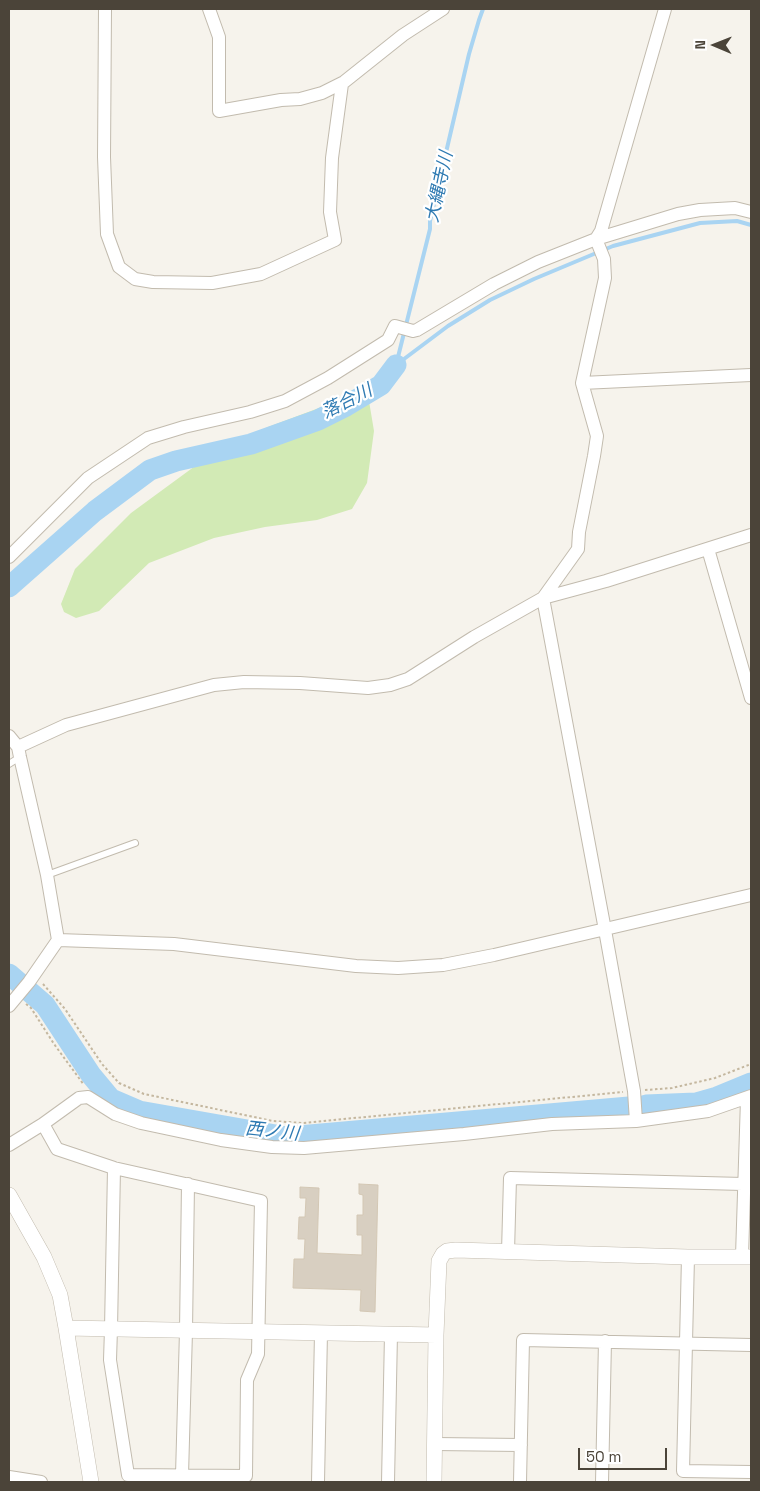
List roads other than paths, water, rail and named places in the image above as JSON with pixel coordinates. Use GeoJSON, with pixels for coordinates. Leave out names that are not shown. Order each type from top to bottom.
{"type":"FeatureCollection","features":[{"type":"Feature","properties":{"kind":"street"},"geometry":{"type":"LineString","coordinates":[[105,9],[104,157],[107,234],[119,267],[135,278],[153,282],[212,283],[261,274],[335,240],[330,212],[332,158],[342,84]]}},
{"type":"Feature","properties":{"kind":"street"},"geometry":{"type":"LineString","coordinates":[[209,9],[219,37],[218,111],[300,98],[322,93],[342,84],[403,35],[443,9]]}},
{"type":"Feature","properties":{"kind":"street"},"geometry":{"type":"LineString","coordinates":[[596,239],[601,231],[665,9]]}},
{"type":"Feature","properties":{"kind":"street"},"geometry":{"type":"LineString","coordinates":[[9,557],[88,478],[148,438],[184,427],[250,412],[284,401],[328,378],[388,340],[395,326],[407,330],[417,330],[494,284],[538,262],[596,239],[678,214],[700,210],[735,208],[751,212]]}},
{"type":"Feature","properties":{"kind":"street"},"geometry":{"type":"LineString","coordinates":[[596,239],[604,259],[605,278],[582,383],[596,436],[579,532],[578,549],[543,598],[634,1091],[636,1121]]}},
{"type":"Feature","properties":{"kind":"street"},"geometry":{"type":"LineString","coordinates":[[582,383],[751,375]]}},
{"type":"Feature","properties":{"kind":"street"},"geometry":{"type":"LineString","coordinates":[[19,752],[66,726],[214,685],[244,682],[300,683],[368,688],[390,686],[408,679],[474,637],[543,598],[606,581],[751,535]]}},
{"type":"Feature","properties":{"kind":"street"},"geometry":{"type":"LineString","coordinates":[[708,549],[751,698]]}},
{"type":"Feature","properties":{"kind":"street"},"geometry":{"type":"LineString","coordinates":[[9,736],[19,752],[47,875],[58,940],[9,1006]]}},
{"type":"Feature","properties":{"kind":"street"},"geometry":{"type":"LineString","coordinates":[[58,940],[174,944],[356,966],[398,968],[443,965],[494,955],[751,895]]}},
{"type":"Feature","properties":{"kind":"street"},"geometry":{"type":"LineString","coordinates":[[9,1145],[44,1124],[79,1098],[88,1097],[115,1114],[141,1123],[221,1140],[272,1147],[304,1148],[552,1124],[636,1121],[708,1111],[749,1097],[743,1184],[746,1256],[688,1257],[456,1250],[447,1251],[443,1254],[439,1261],[436,1335],[434,1482]]}},
{"type":"Feature","properties":{"kind":"street"},"geometry":{"type":"LineString","coordinates":[[44,1124],[57,1149],[114,1168],[261,1201],[258,1354],[247,1380],[246,1476],[128,1475],[110,1360],[114,1168]]}},
{"type":"Feature","properties":{"kind":"street"},"geometry":{"type":"LineString","coordinates":[[508,1252],[510,1178],[743,1184]]}},
{"type":"Feature","properties":{"kind":"street"},"geometry":{"type":"LineString","coordinates":[[182,1476],[188,1184]]}},
{"type":"Feature","properties":{"kind":"street"},"geometry":{"type":"LineString","coordinates":[[9,1195],[44,1257],[60,1294],[91,1482]]}},
{"type":"Feature","properties":{"kind":"street"},"geometry":{"type":"LineString","coordinates":[[688,1257],[683,1477],[751,1472]]}},
{"type":"Feature","properties":{"kind":"street"},"geometry":{"type":"LineString","coordinates":[[66,1328],[436,1335]]}},
{"type":"Feature","properties":{"kind":"street"},"geometry":{"type":"LineString","coordinates":[[318,1482],[321,1333]]}},
{"type":"Feature","properties":{"kind":"street"},"geometry":{"type":"LineString","coordinates":[[388,1482],[391,1334]]}},
{"type":"Feature","properties":{"kind":"street"},"geometry":{"type":"LineString","coordinates":[[520,1482],[523,1340],[751,1345]]}},
{"type":"Feature","properties":{"kind":"street"},"geometry":{"type":"LineString","coordinates":[[602,1482],[605,1341]]}},
{"type":"Feature","properties":{"kind":"street"},"geometry":{"type":"LineString","coordinates":[[435,1444],[521,1445]]}},
{"type":"Feature","properties":{"kind":"street"},"geometry":{"type":"LineString","coordinates":[[9,1477],[41,1482]]}},
{"type":"Feature","properties":{"kind":"lane"},"geometry":{"type":"LineString","coordinates":[[9,764],[19,752]]}},
{"type":"Feature","properties":{"kind":"lane"},"geometry":{"type":"LineString","coordinates":[[47,875],[135,843]]}},
{"type":"Feature","properties":{"kind":"waterway","name":"大縄寺川"},"geometry":{"type":"LineString","coordinates":[[396,365],[430,229],[430,221],[469,54],[483,9]]}},
{"type":"Feature","properties":{"kind":"waterway","name":"落合川"},"geometry":{"type":"LineString","coordinates":[[396,365],[448,326],[490,300],[534,279],[613,246],[700,223],[737,221],[751,225]]}},
{"type":"Feature","properties":{"kind":"waterway","name":"落合川"},"geometry":{"type":"LineString","coordinates":[[9,587],[95,511],[150,470],[176,461],[251,444],[318,420],[381,385],[396,365]]}},
{"type":"Feature","properties":{"kind":"waterway","name":"西ノ川"},"geometry":{"type":"LineString","coordinates":[[9,974],[45,1005],[91,1075],[111,1099],[139,1111],[287,1137],[629,1107]]}},
{"type":"Feature","properties":{"kind":"waterway","name":"西ノ川"},"geometry":{"type":"LineString","coordinates":[[646,1105],[696,1103],[717,1097],[751,1083]]}}]}
